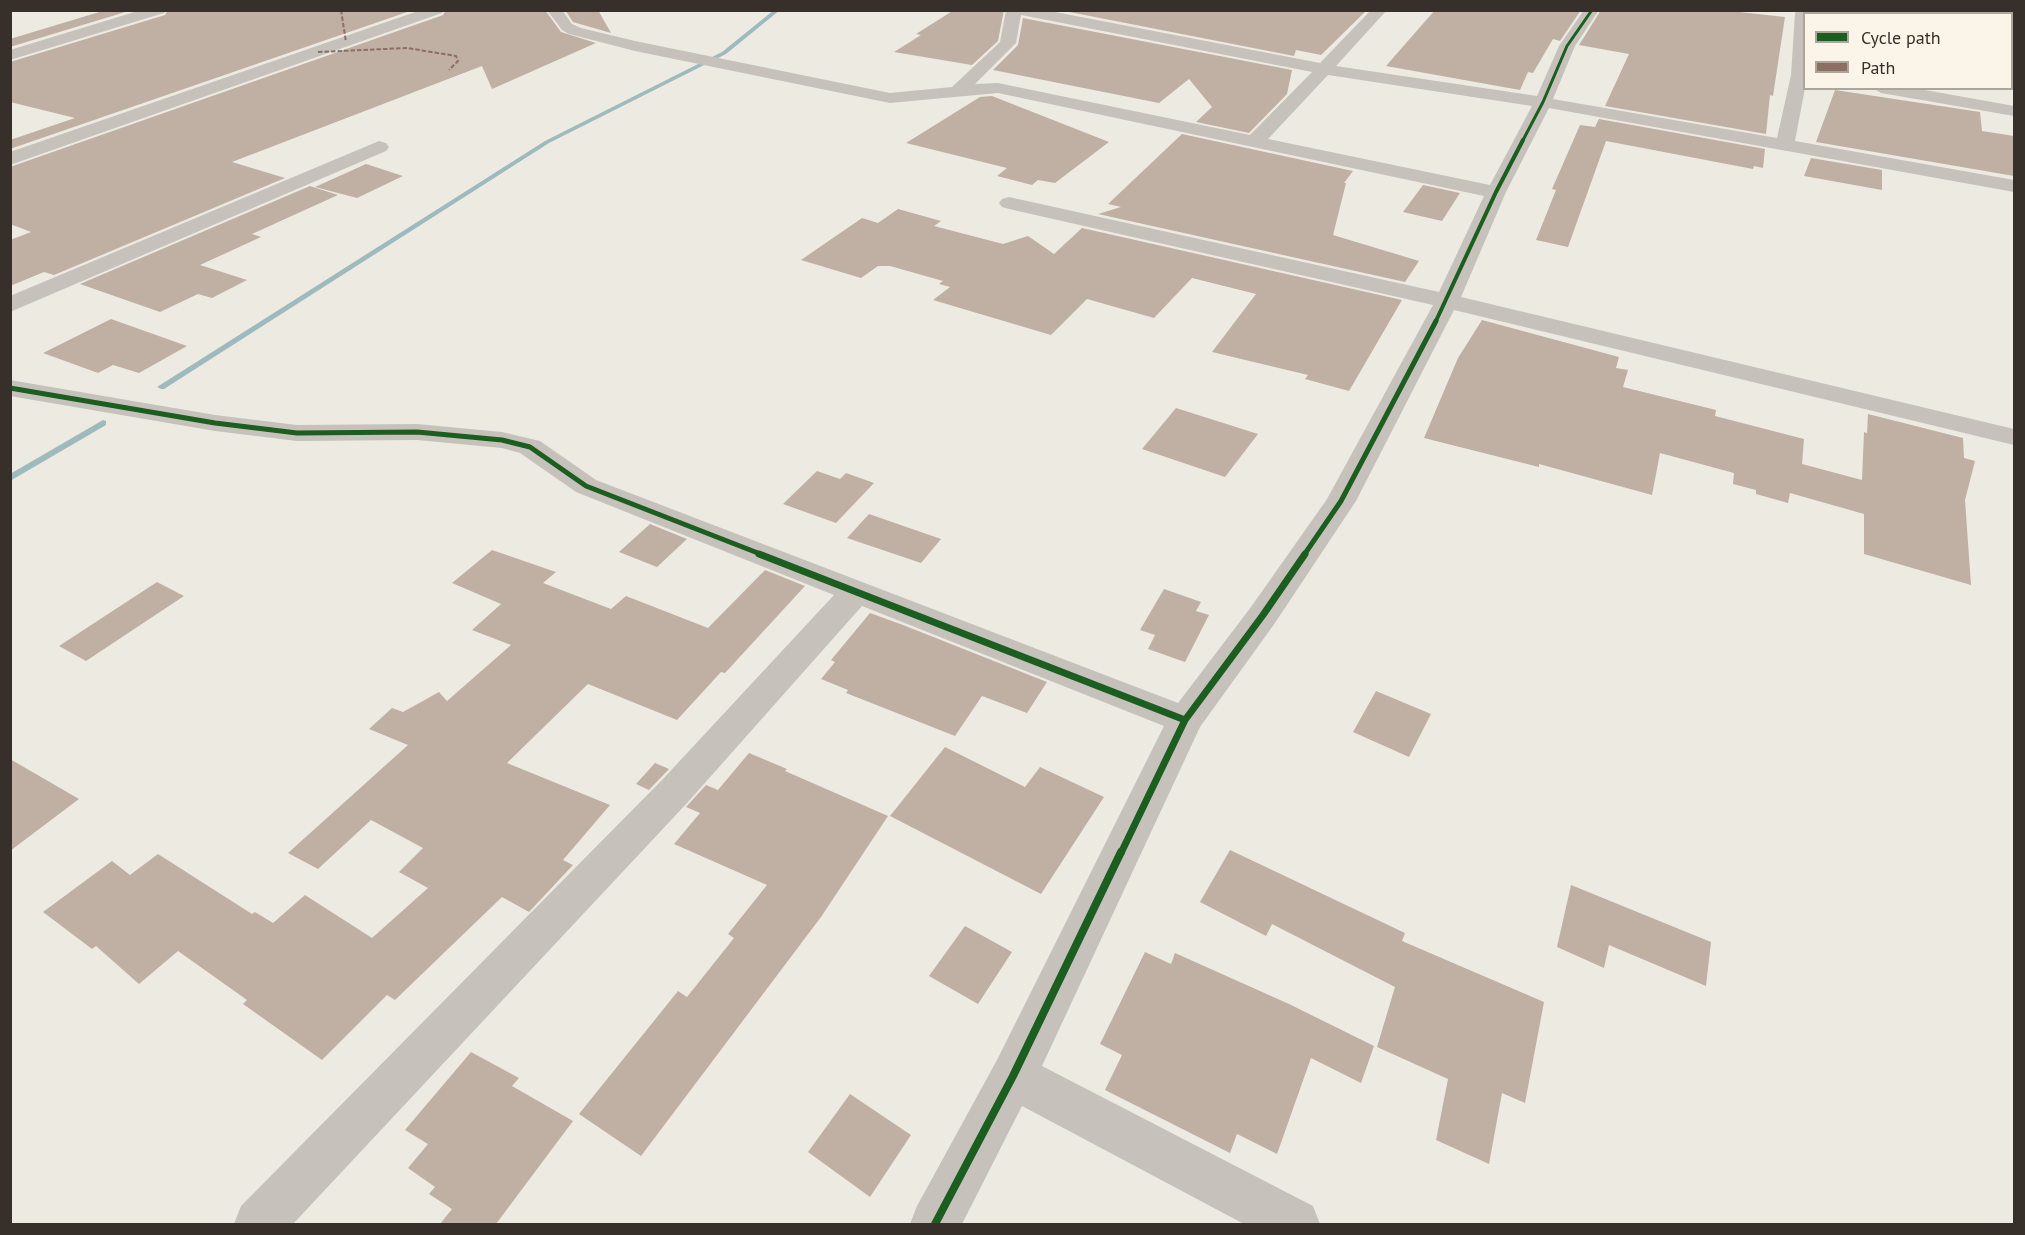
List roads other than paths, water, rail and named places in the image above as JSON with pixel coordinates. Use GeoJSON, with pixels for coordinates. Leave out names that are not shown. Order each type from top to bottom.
{"type":"FeatureCollection","features":[{"type":"Feature","properties":{"kind":"street"},"geometry":{"type":"LineString","coordinates":[[10,55],[159,10]]}},
{"type":"Feature","properties":{"kind":"street"},"geometry":{"type":"LineString","coordinates":[[10,159],[437,10]]}},
{"type":"Feature","properties":{"kind":"street"},"geometry":{"type":"LineString","coordinates":[[554,10],[567,27],[575,31],[635,46],[890,98],[998,88],[1496,192]]}},
{"type":"Feature","properties":{"kind":"street"},"geometry":{"type":"LineString","coordinates":[[958,91],[1008,43],[1014,10]]}},
{"type":"Feature","properties":{"kind":"street"},"geometry":{"type":"LineString","coordinates":[[1019,10],[1324,69],[1543,102],[2014,186]]}},
{"type":"Feature","properties":{"kind":"street"},"geometry":{"type":"LineString","coordinates":[[935,1224],[1012,1076],[1185,720],[1263,615],[1341,501],[1447,301],[1496,192],[1543,102],[1567,46],[1592,10]]}},
{"type":"Feature","properties":{"kind":"street"},"geometry":{"type":"LineString","coordinates":[[1255,141],[1376,11]]}},
{"type":"Feature","properties":{"kind":"street"},"geometry":{"type":"LineString","coordinates":[[1785,144],[1802,75],[1800,13]]}},
{"type":"Feature","properties":{"kind":"street"},"geometry":{"type":"LineString","coordinates":[[1893,90],[2014,111]]}},
{"type":"Feature","properties":{"kind":"street"},"geometry":{"type":"LineString","coordinates":[[10,305],[379,147]]}},
{"type":"Feature","properties":{"kind":"street"},"geometry":{"type":"LineString","coordinates":[[1009,203],[1447,301],[2014,437]]}},
{"type":"Feature","properties":{"kind":"street"},"geometry":{"type":"LineString","coordinates":[[10,388],[215,423],[297,433],[417,432],[502,440],[530,447],[586,486],[1185,720]]}},
{"type":"Feature","properties":{"kind":"street"},"geometry":{"type":"LineString","coordinates":[[259,1224],[675,791],[856,592]]}},
{"type":"Feature","properties":{"kind":"street"},"geometry":{"type":"LineString","coordinates":[[1012,1076],[1295,1224]]}},
{"type":"Feature","properties":{"kind":"waterway"},"geometry":{"type":"LineString","coordinates":[[161,387],[547,142],[724,53],[778,10]]}},
{"type":"Feature","properties":{"kind":"waterway"},"geometry":{"type":"LineString","coordinates":[[10,478],[103,423]]}}]}
